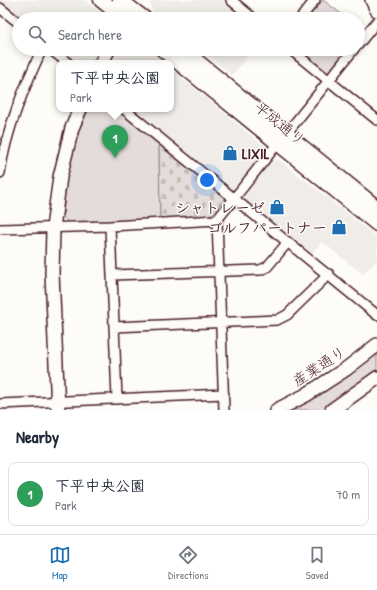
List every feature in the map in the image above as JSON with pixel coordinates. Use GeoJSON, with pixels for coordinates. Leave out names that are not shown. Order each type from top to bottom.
{"type":"FeatureCollection","features":[{"type":"Feature","properties":{"kind":"main road"},"geometry":{"type":"LineString","coordinates":[[101,0],[126,11]]}},
{"type":"Feature","properties":{"kind":"main road","name":"平成通り"},"geometry":{"type":"LineString","coordinates":[[171,56],[377,208]]}},
{"type":"Feature","properties":{"kind":"main road","name":"平成通り"},"geometry":{"type":"LineString","coordinates":[[190,56],[377,224]]}},
{"type":"Feature","properties":{"kind":"street"},"geometry":{"type":"LineString","coordinates":[[231,0],[246,12]]}},
{"type":"Feature","properties":{"kind":"street"},"geometry":{"type":"LineString","coordinates":[[372,0],[377,10]]}},
{"type":"Feature","properties":{"kind":"street"},"geometry":{"type":"LineString","coordinates":[[304,12],[311,1]]}},
{"type":"Feature","properties":{"kind":"street"},"geometry":{"type":"LineString","coordinates":[[1,12],[12,19]]}},
{"type":"Feature","properties":{"kind":"street"},"geometry":{"type":"LineString","coordinates":[[365,36],[377,21]]}},
{"type":"Feature","properties":{"kind":"street"},"geometry":{"type":"LineString","coordinates":[[0,173],[10,129],[28,80],[39,56]]}},
{"type":"Feature","properties":{"kind":"street"},"geometry":{"type":"LineString","coordinates":[[299,56],[377,120]]}},
{"type":"Feature","properties":{"kind":"street"},"geometry":{"type":"LineString","coordinates":[[224,410],[217,220],[349,56]]}},
{"type":"Feature","properties":{"kind":"street"},"geometry":{"type":"LineString","coordinates":[[58,406],[52,273],[53,228],[60,177],[72,128],[79,112]]}},
{"type":"Feature","properties":{"kind":"street"},"geometry":{"type":"LineString","coordinates":[[128,112],[377,314]]}},
{"type":"Feature","properties":{"kind":"street"},"geometry":{"type":"LineString","coordinates":[[0,230],[217,220]]}},
{"type":"Feature","properties":{"kind":"street"},"geometry":{"type":"LineString","coordinates":[[110,226],[117,399]]}},
{"type":"Feature","properties":{"kind":"street"},"geometry":{"type":"LineString","coordinates":[[112,275],[260,270],[267,267],[288,242]]}},
{"type":"Feature","properties":{"kind":"street"},"geometry":{"type":"LineString","coordinates":[[114,327],[277,320],[287,316],[328,274]]}},
{"type":"Feature","properties":{"kind":"street","name":"産業通り"},"geometry":{"type":"LineString","coordinates":[[277,410],[306,395],[346,369],[377,345]]}},
{"type":"Feature","properties":{"kind":"street"},"geometry":{"type":"LineString","coordinates":[[332,410],[377,378]]}},
{"type":"Feature","properties":{"kind":"street"},"geometry":{"type":"LineString","coordinates":[[0,404],[58,406],[117,399],[224,394]]}},
{"type":"Feature","properties":{"kind":"shaded area"},"geometry":{"type":"Polygon","coordinates":[[[0,0],[85,0],[99,12],[12,12],[0,2],[0,0]]]}},
{"type":"Feature","properties":{"kind":"shaded area"},"geometry":{"type":"Polygon","coordinates":[[[150,0],[225,0],[240,12],[152,12],[150,0]]]}},
{"type":"Feature","properties":{"kind":"shaded area"},"geometry":{"type":"Polygon","coordinates":[[[68,56],[95,56],[93,60],[72,60],[68,56]]]}},
{"type":"Feature","properties":{"kind":"shaded area"},"geometry":{"type":"Polygon","coordinates":[[[116,56],[156,56],[160,60],[114,60],[116,56]]]}},
{"type":"Feature","properties":{"kind":"shaded area"},"geometry":{"type":"Polygon","coordinates":[[[208,56],[248,56],[232,75],[208,56]]]}},
{"type":"Feature","properties":{"kind":"shaded area"},"geometry":{"type":"Polygon","coordinates":[[[174,71],[266,148],[233,189],[138,112],[174,112],[174,71]]]}},
{"type":"Feature","properties":{"kind":"shaded area"},"geometry":{"type":"Polygon","coordinates":[[[272,160],[279,160],[377,237],[377,260],[363,274],[322,242],[312,253],[245,200],[246,193],[272,160]]]}},
{"type":"Feature","properties":{"kind":"green space"},"geometry":{"type":"Polygon","coordinates":[[[323,0],[339,12],[313,12],[323,0]]]}},
{"type":"Feature","properties":{"kind":"green space"},"geometry":{"type":"Polygon","coordinates":[[[306,56],[341,56],[328,73],[306,56]]]}},
{"type":"Feature","properties":{"kind":"green space"},"geometry":{"type":"Polygon","coordinates":[[[88,112],[124,112],[159,141],[160,219],[69,223],[63,217],[66,176],[80,128],[88,112]]]}},
{"type":"Feature","properties":{"kind":"green space"},"geometry":{"type":"Polygon","coordinates":[[[159,141],[226,196],[211,217],[160,219],[159,141]]]}},
{"type":"Feature","properties":{"kind":"green space"},"geometry":{"type":"Polygon","coordinates":[[[377,354],[377,375],[329,410],[294,410],[328,389],[377,354]]]}},
{"type":"Feature","properties":{"kind":"place","name":"LIXIL"},"geometry":{"type":"Point","coordinates":[230,153]}},
{"type":"Feature","properties":{"kind":"place","name":"下平中央公園"},"geometry":{"type":"Point","coordinates":[115,158]}},
{"type":"Feature","properties":{"kind":"place","name":"シャトレーゼ"},"geometry":{"type":"Point","coordinates":[277,207]}},
{"type":"Feature","properties":{"kind":"place","name":"ゴルフパートナー"},"geometry":{"type":"Point","coordinates":[339,227]}}]}
